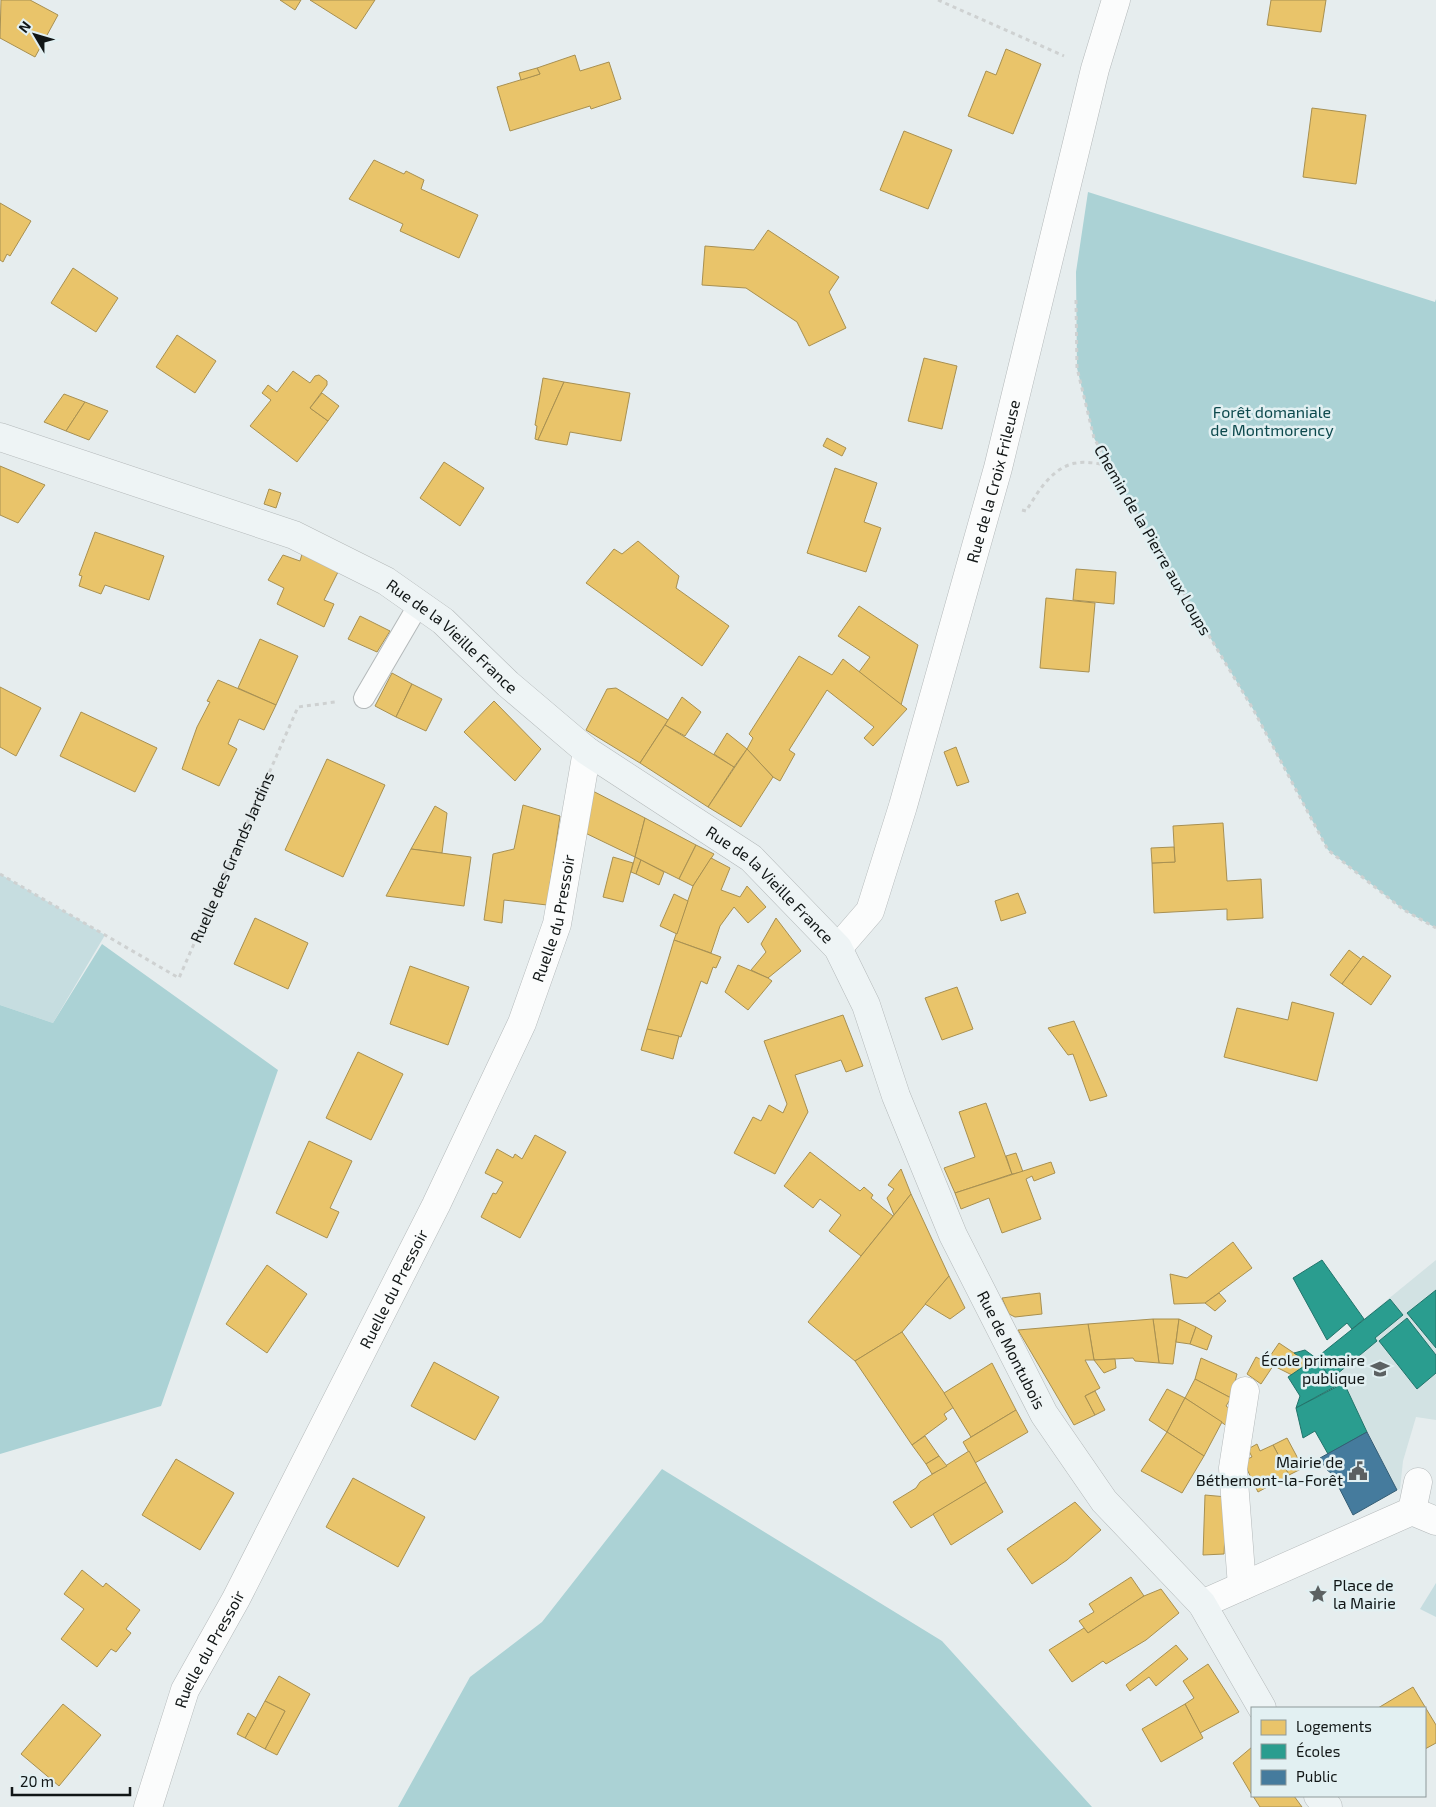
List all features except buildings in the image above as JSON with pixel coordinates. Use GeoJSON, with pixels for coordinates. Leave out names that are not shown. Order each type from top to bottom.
{"type":"FeatureCollection","features":[{"type":"Feature","properties":{"kind":"street","name":"Rue de la Croix Frileuse"},"geometry":{"type":"LineString","coordinates":[[838,948],[870,910],[903,806],[998,468],[1095,69],[1116,0]]}},
{"type":"Feature","properties":{"kind":"street","name":"Rue de la Vieille France"},"geometry":{"type":"LineString","coordinates":[[0,437],[294,535],[386,581],[443,620],[508,684],[587,751],[751,858],[838,948]]}},
{"type":"Feature","properties":{"kind":"street","name":"Ruelle du Pressoir"},"geometry":{"type":"LineString","coordinates":[[148,1807],[185,1690],[236,1599],[418,1240],[522,1023],[556,924],[587,751]]}},
{"type":"Feature","properties":{"kind":"street","name":"Rue de Montubois"},"geometry":{"type":"LineString","coordinates":[[838,948],[866,1005],[896,1096],[953,1235],[1044,1414],[1104,1501],[1202,1604],[1261,1707]]}},
{"type":"Feature","properties":{"kind":"street"},"geometry":{"type":"LineString","coordinates":[[1242,1586],[1232,1468],[1245,1391]]}},
{"type":"Feature","properties":{"kind":"street"},"geometry":{"type":"LineString","coordinates":[[1202,1604],[1242,1586],[1424,1516],[1418,1482]]}},
{"type":"Feature","properties":{"kind":"street"},"geometry":{"type":"LineString","coordinates":[[1319,1797],[1328,1807]]}},
{"type":"Feature","properties":{"kind":"lane"},"geometry":{"type":"LineString","coordinates":[[364,698],[419,604]]}},
{"type":"Feature","properties":{"kind":"path"},"geometry":{"type":"LineString","coordinates":[[938,0],[1095,69]]}},
{"type":"Feature","properties":{"kind":"path","name":"Chemin de la Pierre aux Loups"},"geometry":{"type":"LineString","coordinates":[[1076,291],[1077,368],[1094,438],[1109,465],[1253,709],[1328,850],[1404,910],[1436,928]]}},
{"type":"Feature","properties":{"kind":"path"},"geometry":{"type":"LineString","coordinates":[[1018,509],[1026,511],[1041,486],[1060,470],[1077,462],[1109,465]]}},
{"type":"Feature","properties":{"kind":"path","name":"Ruelle des Grands Jardins"},"geometry":{"type":"LineString","coordinates":[[0,874],[179,978],[298,708],[364,698]]}},
{"type":"Feature","properties":{"kind":"shaded area"},"geometry":{"type":"Polygon","coordinates":[[[0,874],[105,935],[53,1023],[0,1005],[0,874]]]}},
{"type":"Feature","properties":{"kind":"shaded area","name":"École primaire publique"},"geometry":{"type":"Polygon","coordinates":[[[1436,1260],[1436,1420],[1416,1417],[1403,1461],[1400,1489],[1397,1490],[1368,1432],[1328,1454],[1315,1431],[1303,1438],[1296,1408],[1336,1386],[1316,1358],[1436,1260]]]}},
{"type":"Feature","properties":{"kind":"shaded area"},"geometry":{"type":"Polygon","coordinates":[[[1436,1583],[1436,1617],[1420,1609],[1436,1583]]]}},
{"type":"Feature","properties":{"kind":"green space","name":"Forêt domaniale de Montmorency"},"geometry":{"type":"Polygon","coordinates":[[[1088,192],[1435,302],[1436,299],[1436,928],[1404,910],[1328,850],[1253,709],[1151,539],[1094,438],[1077,368],[1076,272],[1088,192]]]}},
{"type":"Feature","properties":{"kind":"green space"},"geometry":{"type":"Polygon","coordinates":[[[102,944],[278,1070],[161,1406],[0,1454],[0,1005],[53,1023],[102,944]]]}},
{"type":"Feature","properties":{"kind":"green space"},"geometry":{"type":"Polygon","coordinates":[[[662,1469],[942,1641],[1092,1807],[398,1807],[470,1677],[542,1622],[662,1469]]]}},
{"type":"Feature","properties":{"kind":"place","name":"École primaire publique"},"geometry":{"type":"Point","coordinates":[1380,1369]}},
{"type":"Feature","properties":{"kind":"place","name":"Mairie de Béthemont-la-Forêt"},"geometry":{"type":"Point","coordinates":[1358,1471]}},
{"type":"Feature","properties":{"kind":"place","name":"Place de la Mairie"},"geometry":{"type":"Point","coordinates":[1318,1594]}}]}
